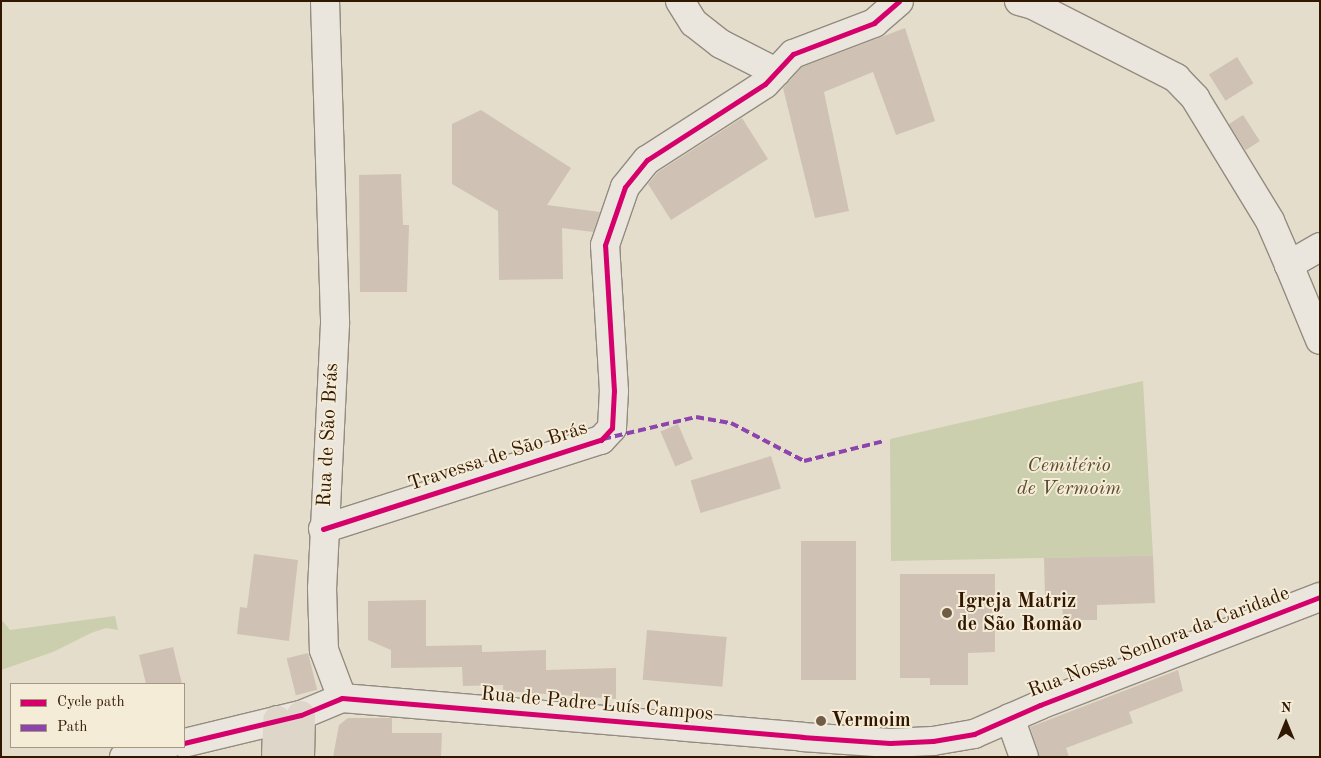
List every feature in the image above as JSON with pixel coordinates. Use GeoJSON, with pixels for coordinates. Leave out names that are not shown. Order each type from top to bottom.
{"type":"FeatureCollection","features":[{"type":"Feature","properties":{"kind":"main road"},"geometry":{"type":"LineString","coordinates":[[276,757],[289,717]]}},
{"type":"Feature","properties":{"kind":"main road"},"geometry":{"type":"LineString","coordinates":[[289,717],[300,757]]}},
{"type":"Feature","properties":{"kind":"street","name":"Rua de São Brás"},"geometry":{"type":"LineString","coordinates":[[326,1],[335,324],[323,529],[324,650],[342,698]]}},
{"type":"Feature","properties":{"kind":"street"},"geometry":{"type":"LineString","coordinates":[[680,1],[694,23],[721,44],[776,72]]}},
{"type":"Feature","properties":{"kind":"street","name":"Travessa de São Brás"},"geometry":{"type":"LineString","coordinates":[[323,529],[601,440],[612,428],[614,391],[605,245],[625,187],[647,160],[765,84],[793,54],[874,23],[899,1]]}},
{"type":"Feature","properties":{"kind":"street"},"geometry":{"type":"LineString","coordinates":[[1019,1],[1033,5],[1176,78],[1195,98],[1270,221],[1320,340]]}},
{"type":"Feature","properties":{"kind":"street"},"geometry":{"type":"LineString","coordinates":[[1289,265],[1320,246]]}},
{"type":"Feature","properties":{"kind":"street","name":"Rua Nossa Senhora da Caridade"},"geometry":{"type":"LineString","coordinates":[[1010,718],[1320,598]]}},
{"type":"Feature","properties":{"kind":"street","name":"Rua de Padre Luís Campos"},"geometry":{"type":"LineString","coordinates":[[185,742],[289,717],[342,698],[890,743],[933,741],[974,734],[1010,718]]}},
{"type":"Feature","properties":{"kind":"street"},"geometry":{"type":"LineString","coordinates":[[1010,718],[1024,757]]}},
{"type":"Feature","properties":{"kind":"street"},"geometry":{"type":"LineString","coordinates":[[124,757],[162,748]]}},
{"type":"Feature","properties":{"kind":"green space","name":"Cemitério de Vermoim"},"geometry":{"type":"Polygon","coordinates":[[[1143,381],[1153,556],[891,561],[890,439],[1143,381]]]}},
{"type":"Feature","properties":{"kind":"green space"},"geometry":{"type":"Polygon","coordinates":[[[115,616],[118,630],[106,628],[91,633],[53,652],[1,670],[1,619],[10,630],[115,616]]]}},
{"type":"Feature","properties":{"kind":"building"},"geometry":{"type":"Polygon","coordinates":[[[905,28],[935,121],[896,135],[873,72],[824,92],[849,211],[815,218],[783,88],[802,67],[905,28]]]}},
{"type":"Feature","properties":{"kind":"building"},"geometry":{"type":"Polygon","coordinates":[[[1237,57],[1253,83],[1225,101],[1209,74],[1237,57]]]}},
{"type":"Feature","properties":{"kind":"building"},"geometry":{"type":"Polygon","coordinates":[[[481,110],[571,168],[547,205],[600,212],[593,232],[562,228],[563,279],[499,280],[498,211],[452,184],[452,124],[481,110]]]}},
{"type":"Feature","properties":{"kind":"building"},"geometry":{"type":"Polygon","coordinates":[[[1243,115],[1260,141],[1246,150],[1229,124],[1243,115]]]}},
{"type":"Feature","properties":{"kind":"building"},"geometry":{"type":"Polygon","coordinates":[[[742,118],[768,159],[671,220],[648,184],[658,172],[742,118]]]}},
{"type":"Feature","properties":{"kind":"building"},"geometry":{"type":"Polygon","coordinates":[[[401,174],[403,225],[409,225],[407,292],[360,292],[359,175],[401,174]]]}},
{"type":"Feature","properties":{"kind":"building"},"geometry":{"type":"Polygon","coordinates":[[[678,424],[693,459],[675,466],[661,431],[678,424]]]}},
{"type":"Feature","properties":{"kind":"building"},"geometry":{"type":"Polygon","coordinates":[[[771,456],[781,489],[701,513],[691,481],[771,456]]]}},
{"type":"Feature","properties":{"kind":"building"},"geometry":{"type":"Polygon","coordinates":[[[801,541],[856,541],[856,680],[801,680],[801,541]]]}},
{"type":"Feature","properties":{"kind":"building"},"geometry":{"type":"Polygon","coordinates":[[[254,554],[298,560],[289,641],[237,634],[240,607],[247,608],[254,554]]]}},
{"type":"Feature","properties":{"kind":"building"},"geometry":{"type":"Polygon","coordinates":[[[1153,556],[1155,603],[1097,605],[1097,620],[1063,620],[1062,597],[1045,597],[1044,558],[1153,556]]]}},
{"type":"Feature","properties":{"kind":"building","name":"Igreja Matriz de São Romão"},"geometry":{"type":"Polygon","coordinates":[[[900,574],[995,574],[995,652],[968,653],[968,685],[930,685],[930,678],[900,678],[900,574]]]}},
{"type":"Feature","properties":{"kind":"building"},"geometry":{"type":"Polygon","coordinates":[[[426,600],[426,646],[482,645],[482,652],[546,650],[546,670],[616,668],[616,699],[503,691],[503,685],[463,686],[462,667],[391,668],[391,650],[368,640],[368,601],[426,600]]]}},
{"type":"Feature","properties":{"kind":"building"},"geometry":{"type":"Polygon","coordinates":[[[647,630],[727,637],[722,687],[643,680],[647,630]]]}},
{"type":"Feature","properties":{"kind":"building"},"geometry":{"type":"Polygon","coordinates":[[[173,647],[182,683],[146,683],[139,655],[173,647]]]}},
{"type":"Feature","properties":{"kind":"building"},"geometry":{"type":"Polygon","coordinates":[[[308,653],[317,690],[296,695],[287,658],[308,653]]]}},
{"type":"Feature","properties":{"kind":"building"},"geometry":{"type":"Polygon","coordinates":[[[1178,670],[1183,691],[1129,712],[1133,723],[1066,748],[1069,757],[1040,757],[1030,727],[1178,670]]]}},
{"type":"Feature","properties":{"kind":"building"},"geometry":{"type":"Polygon","coordinates":[[[348,718],[392,718],[392,733],[442,733],[441,757],[333,757],[339,725],[348,718]]]}},
{"type":"Feature","properties":{"kind":"marked path"},"geometry":{"type":"LineString","coordinates":[[603,439],[696,417],[731,423],[804,461],[884,441]]}},
{"type":"Feature","properties":{"kind":"cycle path"},"geometry":{"type":"LineString","coordinates":[[323,529],[601,440],[612,428],[614,391],[605,245],[625,187],[647,160],[765,84],[793,54],[874,23],[899,1]]}},
{"type":"Feature","properties":{"kind":"cycle path"},"geometry":{"type":"LineString","coordinates":[[185,743],[301,715],[342,698],[802,737],[890,743],[933,741],[974,734],[1040,705],[1320,597]]}},
{"type":"Feature","properties":{"kind":"place","name":"Igreja Matriz de São Romão"},"geometry":{"type":"Point","coordinates":[947,613]}},
{"type":"Feature","properties":{"kind":"place","name":"Vermoim"},"geometry":{"type":"Point","coordinates":[821,721]}}]}
